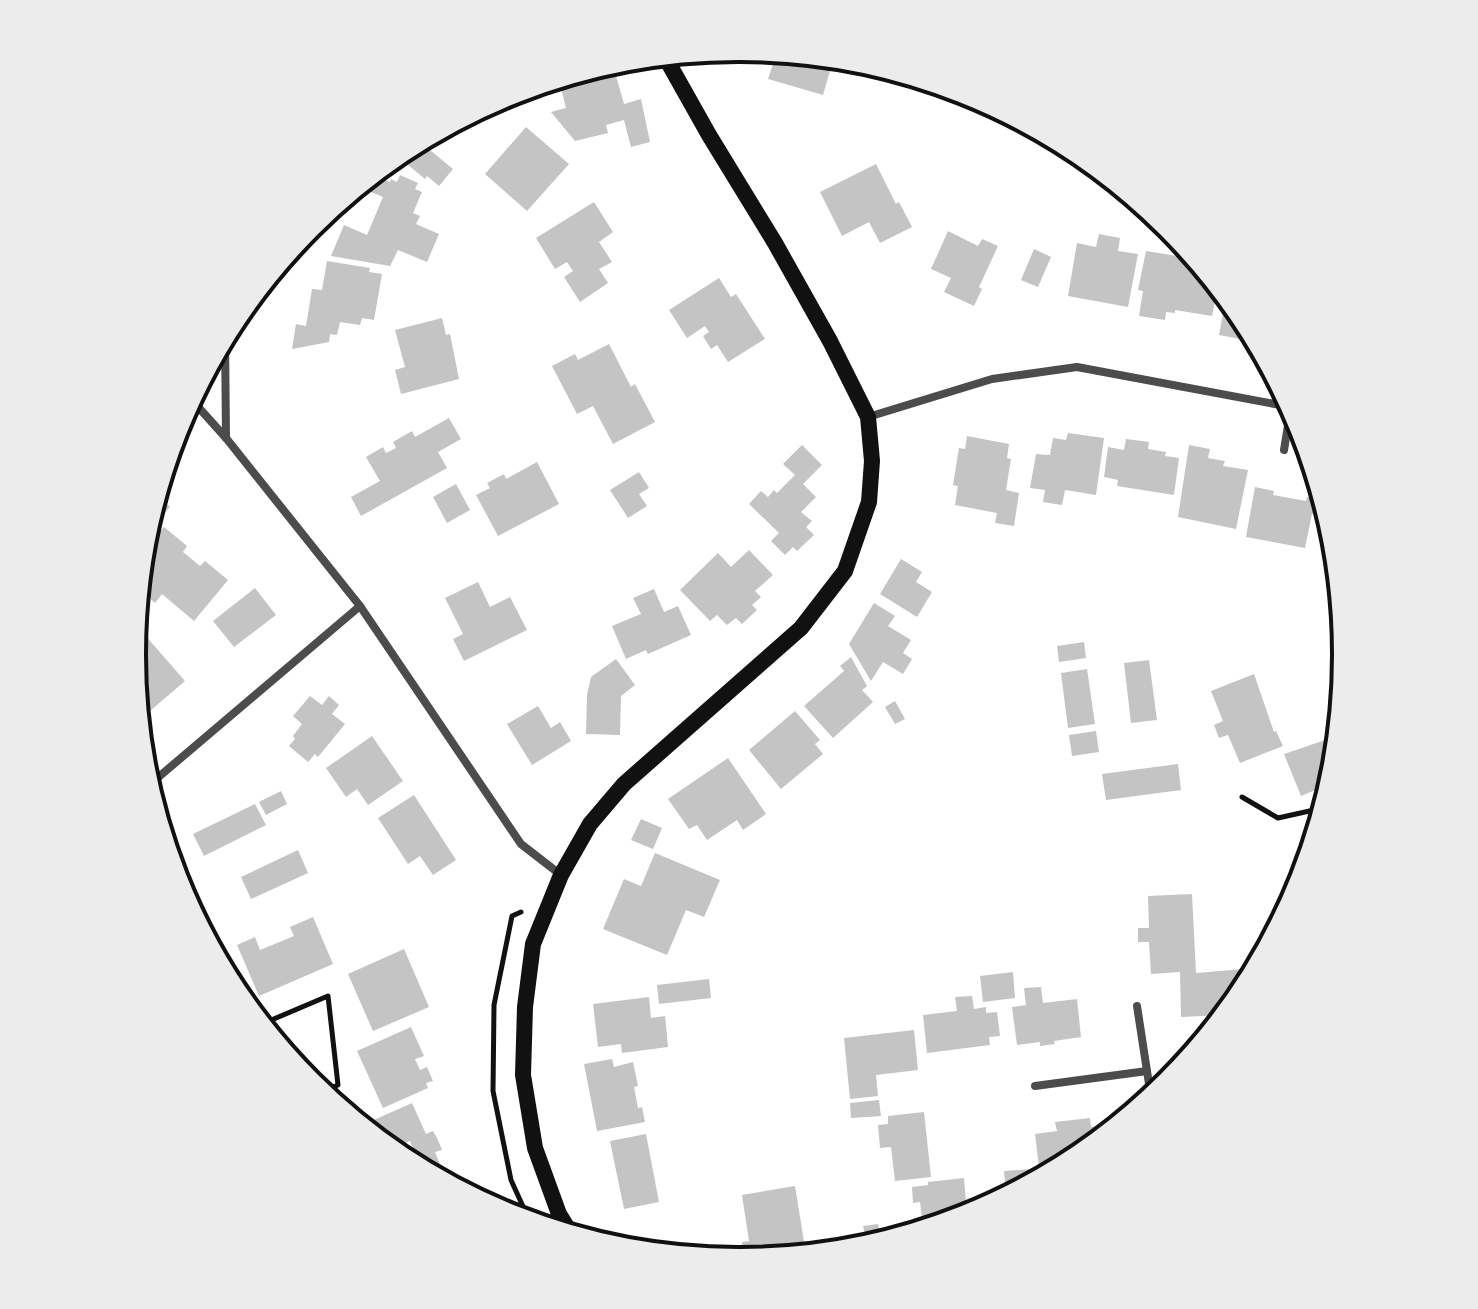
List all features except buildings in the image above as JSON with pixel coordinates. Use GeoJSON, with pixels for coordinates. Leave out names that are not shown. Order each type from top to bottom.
{"type":"FeatureCollection","features":[{"type":"Feature","properties":{"kind":"main road"},"geometry":{"type":"LineString","coordinates":[[563,1220],[535,1148],[523,1075],[525,1007],[533,944],[561,875],[590,824],[624,784],[801,628],[845,571],[869,502],[872,461],[868,417],[775,243],[670,66]]}},
{"type":"Feature","properties":{"kind":"street"},"geometry":{"type":"LineString","coordinates":[[225,359],[226,438]]}},
{"type":"Feature","properties":{"kind":"street"},"geometry":{"type":"LineString","coordinates":[[868,417],[992,379],[1077,367],[1275,404]]}},
{"type":"Feature","properties":{"kind":"street"},"geometry":{"type":"LineString","coordinates":[[200,409],[360,606],[521,844],[561,875]]}},
{"type":"Feature","properties":{"kind":"street"},"geometry":{"type":"LineString","coordinates":[[1284,450],[1287,431]]}},
{"type":"Feature","properties":{"kind":"street"},"geometry":{"type":"LineString","coordinates":[[159,776],[360,606]]}},
{"type":"Feature","properties":{"kind":"street"},"geometry":{"type":"LineString","coordinates":[[1137,1006],[1149,1082]]}},
{"type":"Feature","properties":{"kind":"street"},"geometry":{"type":"LineString","coordinates":[[1035,1086],[1147,1071]]}},
{"type":"Feature","properties":{"kind":"path"},"geometry":{"type":"LineString","coordinates":[[1242,797],[1278,818],[1310,811]]}},
{"type":"Feature","properties":{"kind":"path"},"geometry":{"type":"LineString","coordinates":[[273,1019],[328,996],[338,1085],[334,1087]]}}]}
